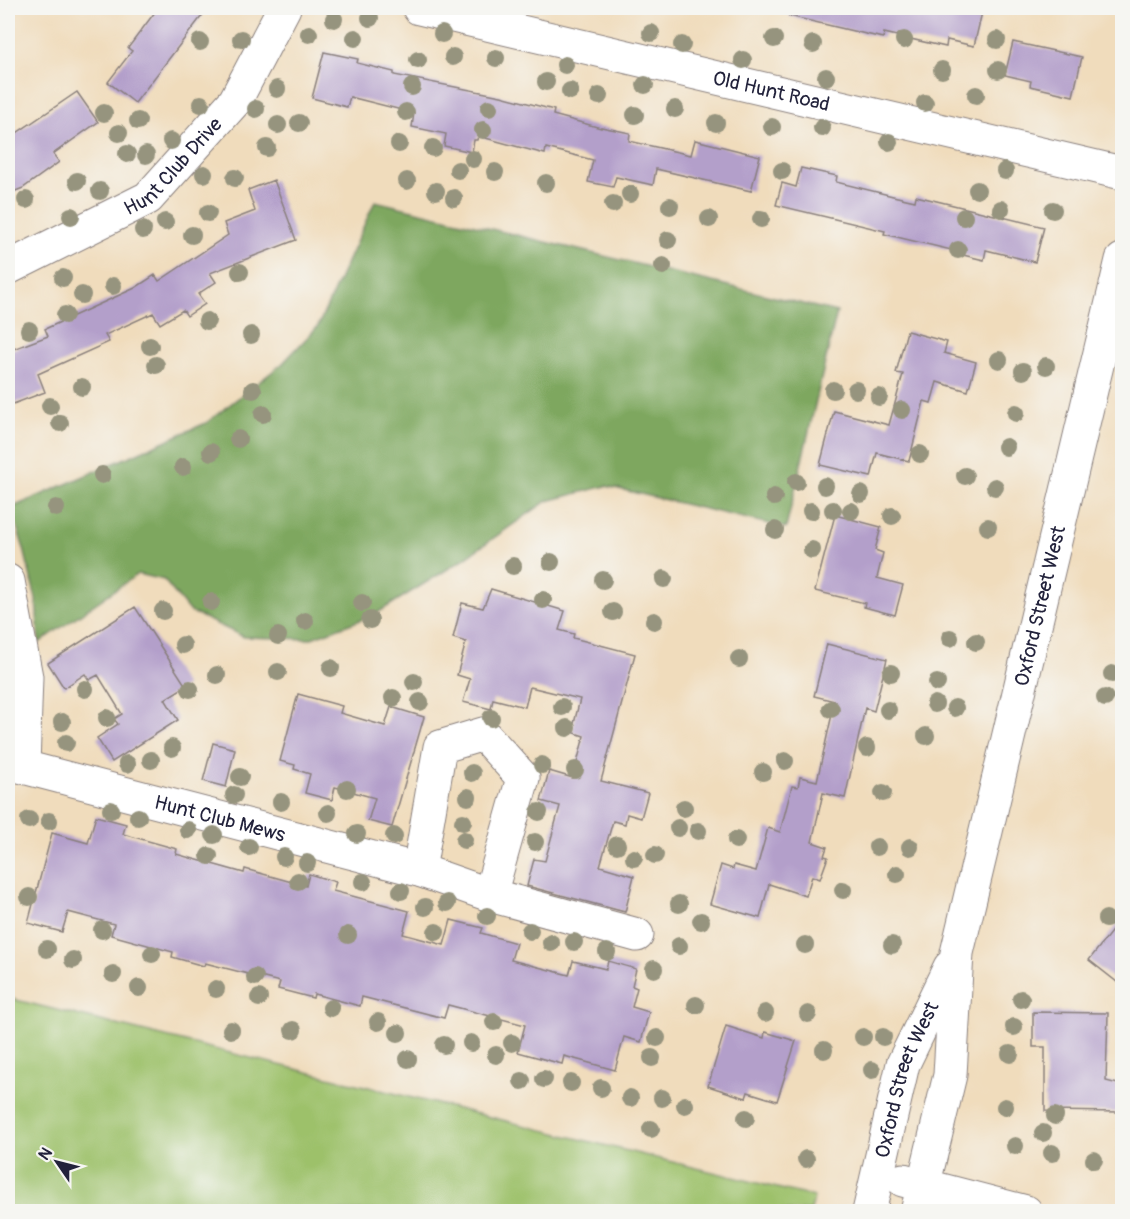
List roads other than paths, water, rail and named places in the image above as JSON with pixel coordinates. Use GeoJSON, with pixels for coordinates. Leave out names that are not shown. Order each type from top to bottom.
{"type":"FeatureCollection","features":[{"type":"Feature","properties":{"kind":"street","name":"Hunt Club Drive"},"geometry":{"type":"LineString","coordinates":[[8,268],[148,198],[235,101],[284,8]]}},
{"type":"Feature","properties":{"kind":"street","name":"Old Hunt Road"},"geometry":{"type":"LineString","coordinates":[[419,8],[1122,173]]}},
{"type":"Feature","properties":{"kind":"street","name":"Oxford Street West"},"geometry":{"type":"LineString","coordinates":[[920,1198],[950,1075],[957,953],[1122,260]]}},
{"type":"Feature","properties":{"kind":"street","name":"Hunt Club Mews"},"geometry":{"type":"LineString","coordinates":[[8,582],[26,677],[15,765],[418,870],[490,895],[637,935]]}},
{"type":"Feature","properties":{"kind":"street"},"geometry":{"type":"LineString","coordinates":[[418,870],[440,747],[483,734],[523,778],[490,895]]}},
{"type":"Feature","properties":{"kind":"street","name":"Oxford Street West"},"geometry":{"type":"LineString","coordinates":[[869,1212],[903,1064],[957,953]]}},
{"type":"Feature","properties":{"kind":"street"},"geometry":{"type":"LineString","coordinates":[[878,1173],[920,1198],[1026,1212]]}}]}
